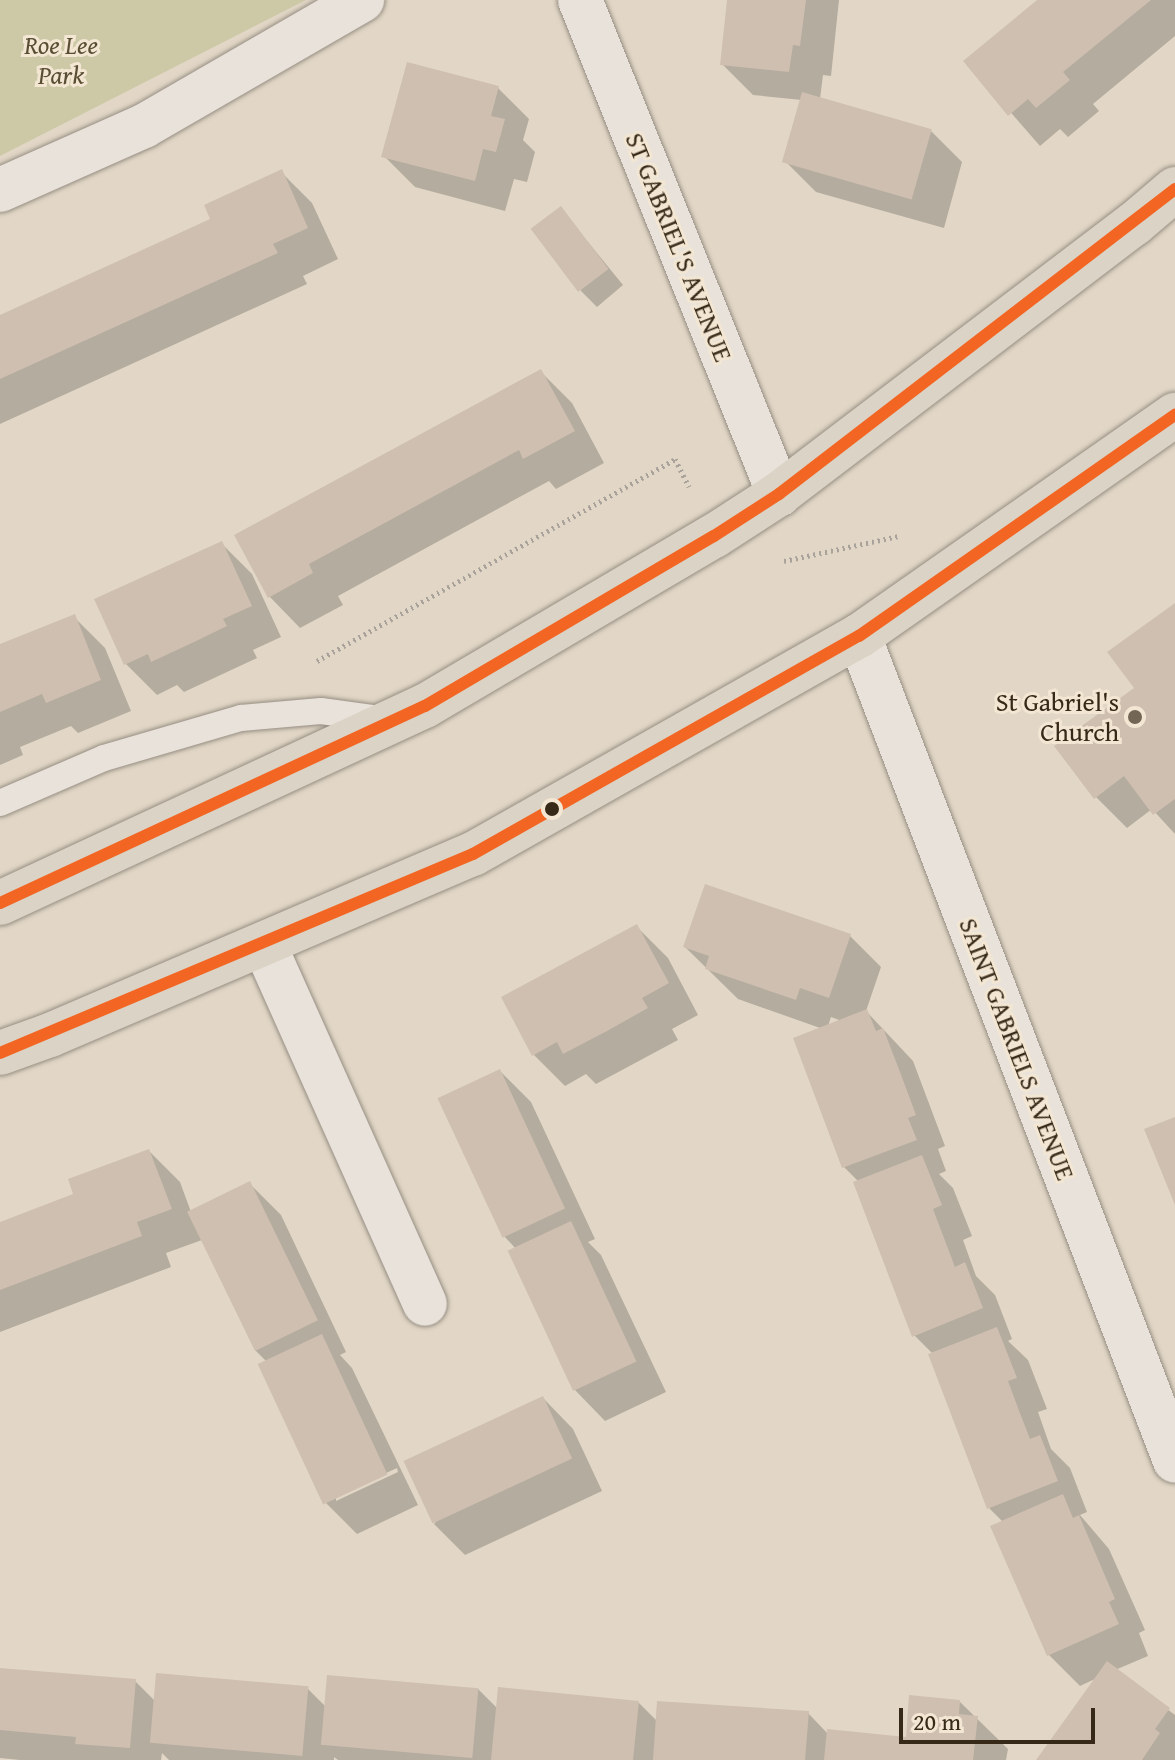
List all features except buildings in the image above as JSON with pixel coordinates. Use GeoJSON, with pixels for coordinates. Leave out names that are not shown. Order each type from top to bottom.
{"type":"FeatureCollection","features":[{"type":"Feature","properties":{"kind":"highway"},"geometry":{"type":"LineString","coordinates":[[0,903],[394,721],[714,536],[779,494],[1134,224],[1175,189]]}},
{"type":"Feature","properties":{"kind":"highway"},"geometry":{"type":"LineString","coordinates":[[0,1053],[473,854],[859,636],[1175,415]]}},
{"type":"Feature","properties":{"kind":"street"},"geometry":{"type":"LineString","coordinates":[[0,190],[144,126],[362,0]]}},
{"type":"Feature","properties":{"kind":"street","name":"ST GABRIEL'S AVENUE"},"geometry":{"type":"LineString","coordinates":[[580,0],[779,494]]}},
{"type":"Feature","properties":{"kind":"street","name":"SAINT GABRIELS AVENUE"},"geometry":{"type":"LineString","coordinates":[[859,636],[1175,1461]]}},
{"type":"Feature","properties":{"kind":"street"},"geometry":{"type":"LineString","coordinates":[[264,944],[425,1304]]}},
{"type":"Feature","properties":{"kind":"lane"},"geometry":{"type":"LineString","coordinates":[[0,803],[104,758],[241,718],[321,711],[394,721]]}},
{"type":"Feature","properties":{"kind":"path"},"geometry":{"type":"LineString","coordinates":[[265,716],[286,680],[675,459],[714,536]]}},
{"type":"Feature","properties":{"kind":"path"},"geometry":{"type":"LineString","coordinates":[[783,561],[904,535],[936,582]]}},
{"type":"Feature","properties":{"kind":"green space","name":"Roe Lee Park"},"geometry":{"type":"Polygon","coordinates":[[[0,0],[306,0],[0,156],[0,0]]]}},
{"type":"Feature","properties":{"kind":"transit line"},"geometry":{"type":"LineString","coordinates":[[0,903],[425,706],[714,536],[779,494],[1175,189]]}},
{"type":"Feature","properties":{"kind":"transit line"},"geometry":{"type":"LineString","coordinates":[[0,1053],[473,854],[859,636],[1175,415]]}},
{"type":"Feature","properties":{"kind":"place","name":"St Gabriel's Church"},"geometry":{"type":"Point","coordinates":[1135,717]}}]}
